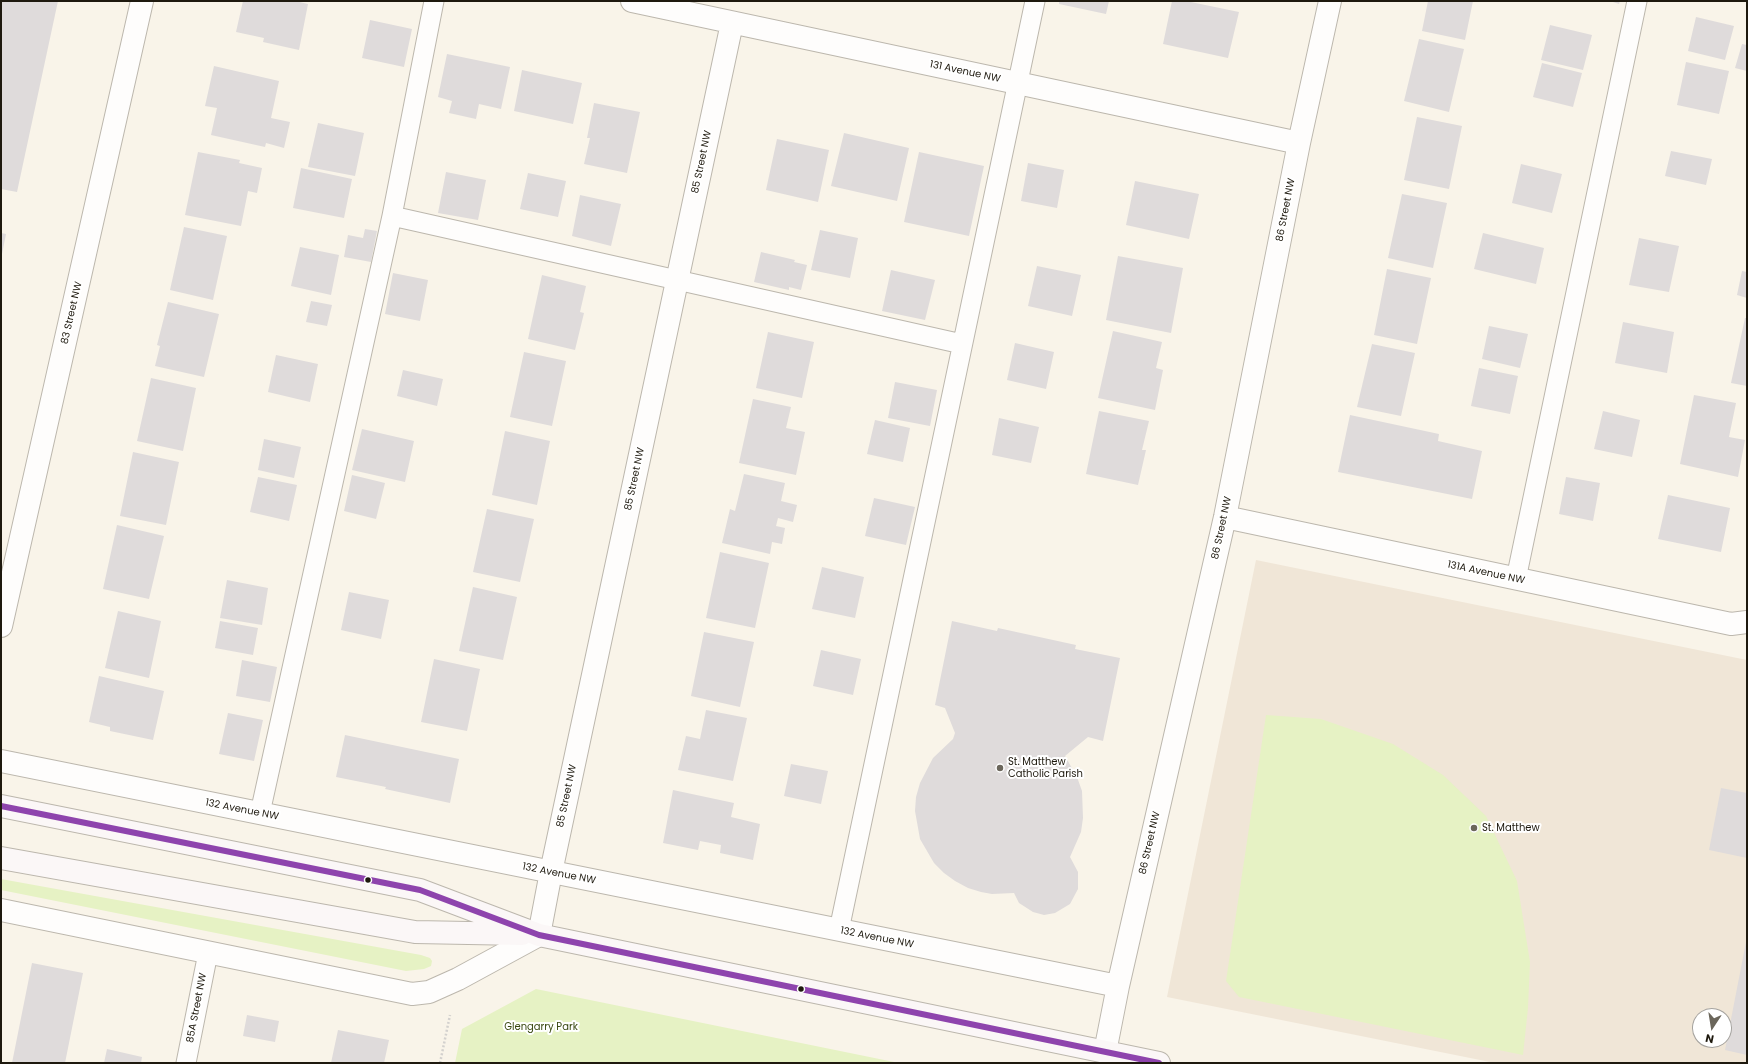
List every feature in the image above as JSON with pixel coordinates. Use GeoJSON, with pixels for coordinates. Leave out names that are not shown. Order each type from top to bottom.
{"type":"FeatureCollection","features":[{"type":"Feature","properties":{"kind":"street","name":"83 Street NW"},"geometry":{"type":"LineString","coordinates":[[1,626],[142,1]]}},
{"type":"Feature","properties":{"kind":"street","name":"131 Avenue NW"},"geometry":{"type":"LineString","coordinates":[[632,1],[1299,143]]}},
{"type":"Feature","properties":{"kind":"street","name":"86 Street NW"},"geometry":{"type":"LineString","coordinates":[[1105,1052],[1118,986],[1225,517],[1299,143],[1330,1]]}},
{"type":"Feature","properties":{"kind":"street","name":"85 Street NW"},"geometry":{"type":"LineString","coordinates":[[539,935],[551,872],[732,23]]}},
{"type":"Feature","properties":{"kind":"street","name":"131A Avenue NW"},"geometry":{"type":"LineString","coordinates":[[1225,517],[1731,624],[1747,622]]}},
{"type":"Feature","properties":{"kind":"street","name":"132 Avenue NW"},"geometry":{"type":"LineString","coordinates":[[1,761],[1118,986]]}},
{"type":"Feature","properties":{"kind":"street"},"geometry":{"type":"LineString","coordinates":[[1,806],[420,890],[539,935],[1159,1063]]}},
{"type":"Feature","properties":{"kind":"street"},"geometry":{"type":"LineString","coordinates":[[1,858],[415,932],[539,935]]}},
{"type":"Feature","properties":{"kind":"street"},"geometry":{"type":"LineString","coordinates":[[1,910],[412,994],[429,992],[458,979],[539,935]]}},
{"type":"Feature","properties":{"kind":"lane"},"geometry":{"type":"LineString","coordinates":[[260,813],[392,216],[434,1]]}},
{"type":"Feature","properties":{"kind":"lane"},"geometry":{"type":"LineString","coordinates":[[839,930],[1035,1]]}},
{"type":"Feature","properties":{"kind":"lane"},"geometry":{"type":"LineString","coordinates":[[1516,579],[1637,1]]}},
{"type":"Feature","properties":{"kind":"lane"},"geometry":{"type":"LineString","coordinates":[[392,216],[962,344]]}},
{"type":"Feature","properties":{"kind":"lane","name":"85A Street NW"},"geometry":{"type":"LineString","coordinates":[[186,1063],[208,952]]}},
{"type":"Feature","properties":{"kind":"path"},"geometry":{"type":"LineString","coordinates":[[440,1063],[458,979]]}},
{"type":"Feature","properties":{"kind":"shaded area","name":"St. Matthew"},"geometry":{"type":"Polygon","coordinates":[[[1256,560],[1747,660],[1747,1063],[1495,1063],[1167,997],[1256,560]]]}},
{"type":"Feature","properties":{"kind":"green space"},"geometry":{"type":"Polygon","coordinates":[[[1266,715],[1321,719],[1393,744],[1443,775],[1486,816],[1517,881],[1530,962],[1528,1008],[1523,1055],[1239,997],[1226,981],[1266,715]]]}},
{"type":"Feature","properties":{"kind":"green space"},"geometry":{"type":"Polygon","coordinates":[[[1,879],[421,955],[430,958],[432,961],[431,966],[424,969],[406,971],[1,890],[1,879]]]}},
{"type":"Feature","properties":{"kind":"green space","name":"Glengarry Park"},"geometry":{"type":"Polygon","coordinates":[[[536,989],[899,1063],[455,1063],[462,1029],[536,989]]]}},
{"type":"Feature","properties":{"kind":"building"},"geometry":{"type":"Polygon","coordinates":[[[1,1],[58,1],[17,192],[1,189],[1,1]]]}},
{"type":"Feature","properties":{"kind":"building"},"geometry":{"type":"Polygon","coordinates":[[[243,1],[295,1],[308,4],[299,50],[263,42],[264,38],[236,32],[243,1]]]}},
{"type":"Feature","properties":{"kind":"building"},"geometry":{"type":"Polygon","coordinates":[[[1059,1],[1109,1],[1106,14],[1059,4],[1059,1]]]}},
{"type":"Feature","properties":{"kind":"building"},"geometry":{"type":"Polygon","coordinates":[[[1172,1],[1186,1],[1239,12],[1228,58],[1163,44],[1172,1]]]}},
{"type":"Feature","properties":{"kind":"building"},"geometry":{"type":"Polygon","coordinates":[[[1428,1],[1473,1],[1465,40],[1422,31],[1428,1]]]}},
{"type":"Feature","properties":{"kind":"building"},"geometry":{"type":"Polygon","coordinates":[[[1610,1],[1620,1],[1619,4],[1610,1]]]}},
{"type":"Feature","properties":{"kind":"building"},"geometry":{"type":"Polygon","coordinates":[[[1696,17],[1734,26],[1725,60],[1688,51],[1696,17]]]}},
{"type":"Feature","properties":{"kind":"building"},"geometry":{"type":"Polygon","coordinates":[[[370,20],[412,29],[404,67],[362,58],[370,20]]]}},
{"type":"Feature","properties":{"kind":"building"},"geometry":{"type":"Polygon","coordinates":[[[1550,25],[1592,35],[1583,70],[1541,60],[1550,25]]]}},
{"type":"Feature","properties":{"kind":"building"},"geometry":{"type":"Polygon","coordinates":[[[1419,39],[1464,49],[1449,112],[1404,101],[1419,39]]]}},
{"type":"Feature","properties":{"kind":"building"},"geometry":{"type":"Polygon","coordinates":[[[1742,44],[1747,45],[1747,71],[1735,68],[1742,44]]]}},
{"type":"Feature","properties":{"kind":"building"},"geometry":{"type":"Polygon","coordinates":[[[447,54],[510,67],[501,109],[479,104],[476,119],[449,113],[452,101],[438,97],[447,54]]]}},
{"type":"Feature","properties":{"kind":"building"},"geometry":{"type":"Polygon","coordinates":[[[1686,62],[1729,71],[1719,114],[1677,105],[1686,62]]]}},
{"type":"Feature","properties":{"kind":"building"},"geometry":{"type":"Polygon","coordinates":[[[1542,63],[1582,73],[1573,107],[1533,97],[1542,63]]]}},
{"type":"Feature","properties":{"kind":"building"},"geometry":{"type":"Polygon","coordinates":[[[214,66],[279,81],[271,118],[290,122],[284,148],[266,143],[265,147],[211,135],[217,108],[205,106],[214,66]]]}},
{"type":"Feature","properties":{"kind":"building"},"geometry":{"type":"Polygon","coordinates":[[[522,70],[582,83],[573,124],[514,111],[522,70]]]}},
{"type":"Feature","properties":{"kind":"building"},"geometry":{"type":"Polygon","coordinates":[[[594,103],[640,112],[627,173],[584,164],[590,138],[587,138],[594,103]]]}},
{"type":"Feature","properties":{"kind":"building"},"geometry":{"type":"Polygon","coordinates":[[[1417,117],[1462,126],[1449,189],[1404,180],[1417,117]]]}},
{"type":"Feature","properties":{"kind":"building"},"geometry":{"type":"Polygon","coordinates":[[[318,123],[364,133],[355,176],[308,167],[318,123]]]}},
{"type":"Feature","properties":{"kind":"building"},"geometry":{"type":"Polygon","coordinates":[[[844,133],[909,148],[897,201],[831,186],[844,133]]]}},
{"type":"Feature","properties":{"kind":"building"},"geometry":{"type":"Polygon","coordinates":[[[777,139],[829,150],[818,202],[766,190],[777,139]]]}},
{"type":"Feature","properties":{"kind":"building"},"geometry":{"type":"Polygon","coordinates":[[[1671,151],[1712,159],[1706,185],[1665,176],[1671,151]]]}},
{"type":"Feature","properties":{"kind":"building"},"geometry":{"type":"Polygon","coordinates":[[[198,152],[240,160],[239,163],[262,168],[257,193],[248,191],[241,226],[185,215],[198,152]]]}},
{"type":"Feature","properties":{"kind":"building"},"geometry":{"type":"Polygon","coordinates":[[[919,152],[984,166],[969,236],[904,222],[919,152]]]}},
{"type":"Feature","properties":{"kind":"building"},"geometry":{"type":"Polygon","coordinates":[[[1028,163],[1064,170],[1057,208],[1021,201],[1028,163]]]}},
{"type":"Feature","properties":{"kind":"building"},"geometry":{"type":"Polygon","coordinates":[[[1521,164],[1562,174],[1552,213],[1512,203],[1521,164]]]}},
{"type":"Feature","properties":{"kind":"building"},"geometry":{"type":"Polygon","coordinates":[[[301,168],[352,179],[344,218],[293,208],[301,168]]]}},
{"type":"Feature","properties":{"kind":"building"},"geometry":{"type":"Polygon","coordinates":[[[446,172],[486,180],[478,220],[438,213],[446,172]]]}},
{"type":"Feature","properties":{"kind":"building"},"geometry":{"type":"Polygon","coordinates":[[[528,173],[566,181],[558,217],[520,209],[528,173]]]}},
{"type":"Feature","properties":{"kind":"building"},"geometry":{"type":"Polygon","coordinates":[[[1135,181],[1199,194],[1189,239],[1126,225],[1135,181]]]}},
{"type":"Feature","properties":{"kind":"building"},"geometry":{"type":"Polygon","coordinates":[[[1402,194],[1447,203],[1433,268],[1388,258],[1402,194]]]}},
{"type":"Feature","properties":{"kind":"building"},"geometry":{"type":"Polygon","coordinates":[[[580,195],[621,204],[611,246],[572,236],[580,195]]]}},
{"type":"Feature","properties":{"kind":"building"},"geometry":{"type":"Polygon","coordinates":[[[184,227],[227,236],[213,300],[170,290],[184,227]]]}},
{"type":"Feature","properties":{"kind":"building"},"geometry":{"type":"Polygon","coordinates":[[[365,229],[377,231],[371,262],[344,257],[348,235],[363,238],[365,229]]]}},
{"type":"Feature","properties":{"kind":"building"},"geometry":{"type":"Polygon","coordinates":[[[820,230],[858,238],[850,278],[811,270],[820,230]]]}},
{"type":"Feature","properties":{"kind":"building"},"geometry":{"type":"Polygon","coordinates":[[[1,233],[6,234],[2,254],[1,254],[1,233]]]}},
{"type":"Feature","properties":{"kind":"building"},"geometry":{"type":"Polygon","coordinates":[[[1483,233],[1544,248],[1536,284],[1474,269],[1483,233]]]}},
{"type":"Feature","properties":{"kind":"building"},"geometry":{"type":"Polygon","coordinates":[[[1639,238],[1679,246],[1669,292],[1629,285],[1639,238]]]}},
{"type":"Feature","properties":{"kind":"building"},"geometry":{"type":"Polygon","coordinates":[[[300,247],[339,255],[331,295],[291,286],[300,247]]]}},
{"type":"Feature","properties":{"kind":"building"},"geometry":{"type":"Polygon","coordinates":[[[761,252],[795,260],[794,262],[807,265],[801,290],[789,287],[789,290],[754,282],[761,252]]]}},
{"type":"Feature","properties":{"kind":"building"},"geometry":{"type":"Polygon","coordinates":[[[1118,256],[1183,268],[1171,333],[1106,320],[1118,256]]]}},
{"type":"Feature","properties":{"kind":"building"},"geometry":{"type":"Polygon","coordinates":[[[1037,266],[1081,275],[1072,316],[1028,306],[1037,266]]]}},
{"type":"Feature","properties":{"kind":"building"},"geometry":{"type":"Polygon","coordinates":[[[1387,269],[1431,278],[1417,344],[1374,335],[1387,269]]]}},
{"type":"Feature","properties":{"kind":"building"},"geometry":{"type":"Polygon","coordinates":[[[891,270],[935,280],[925,320],[882,311],[891,270]]]}},
{"type":"Feature","properties":{"kind":"building"},"geometry":{"type":"Polygon","coordinates":[[[1742,271],[1747,272],[1747,298],[1737,295],[1742,271]]]}},
{"type":"Feature","properties":{"kind":"building"},"geometry":{"type":"Polygon","coordinates":[[[393,273],[428,280],[420,321],[385,314],[393,273]]]}},
{"type":"Feature","properties":{"kind":"building"},"geometry":{"type":"Polygon","coordinates":[[[542,275],[586,286],[580,312],[584,313],[575,350],[528,339],[542,275]]]}},
{"type":"Feature","properties":{"kind":"building"},"geometry":{"type":"Polygon","coordinates":[[[311,301],[332,305],[327,326],[306,322],[311,301]]]}},
{"type":"Feature","properties":{"kind":"building"},"geometry":{"type":"Polygon","coordinates":[[[168,302],[219,314],[204,377],[155,366],[160,346],[157,345],[168,302]]]}},
{"type":"Feature","properties":{"kind":"building"},"geometry":{"type":"Polygon","coordinates":[[[1745,318],[1747,318],[1747,386],[1731,383],[1745,318]]]}},
{"type":"Feature","properties":{"kind":"building"},"geometry":{"type":"Polygon","coordinates":[[[1623,322],[1674,332],[1667,373],[1615,363],[1623,322]]]}},
{"type":"Feature","properties":{"kind":"building"},"geometry":{"type":"Polygon","coordinates":[[[1489,326],[1528,334],[1520,368],[1482,359],[1489,326]]]}},
{"type":"Feature","properties":{"kind":"building"},"geometry":{"type":"Polygon","coordinates":[[[1113,331],[1162,342],[1156,368],[1163,370],[1155,410],[1098,398],[1113,331]]]}},
{"type":"Feature","properties":{"kind":"building"},"geometry":{"type":"Polygon","coordinates":[[[768,332],[814,342],[802,398],[756,388],[768,332]]]}},
{"type":"Feature","properties":{"kind":"building"},"geometry":{"type":"Polygon","coordinates":[[[1015,343],[1054,352],[1046,389],[1007,380],[1015,343]]]}},
{"type":"Feature","properties":{"kind":"building"},"geometry":{"type":"Polygon","coordinates":[[[1372,344],[1415,353],[1401,416],[1357,407],[1372,344]]]}},
{"type":"Feature","properties":{"kind":"building"},"geometry":{"type":"Polygon","coordinates":[[[524,352],[566,361],[552,426],[510,417],[524,352]]]}},
{"type":"Feature","properties":{"kind":"building"},"geometry":{"type":"Polygon","coordinates":[[[276,355],[318,364],[310,402],[268,392],[276,355]]]}},
{"type":"Feature","properties":{"kind":"building"},"geometry":{"type":"Polygon","coordinates":[[[1479,368],[1518,376],[1510,414],[1471,406],[1479,368]]]}},
{"type":"Feature","properties":{"kind":"building"},"geometry":{"type":"Polygon","coordinates":[[[403,370],[443,379],[437,406],[397,396],[403,370]]]}},
{"type":"Feature","properties":{"kind":"building"},"geometry":{"type":"Polygon","coordinates":[[[151,378],[196,388],[183,451],[137,441],[151,378]]]}},
{"type":"Feature","properties":{"kind":"building"},"geometry":{"type":"Polygon","coordinates":[[[895,382],[937,390],[930,426],[888,418],[895,382]]]}},
{"type":"Feature","properties":{"kind":"building"},"geometry":{"type":"Polygon","coordinates":[[[1694,395],[1736,403],[1729,437],[1745,440],[1738,477],[1680,464],[1694,395]]]}},
{"type":"Feature","properties":{"kind":"building"},"geometry":{"type":"Polygon","coordinates":[[[753,399],[791,407],[786,428],[805,432],[796,475],[739,463],[753,399]]]}},
{"type":"Feature","properties":{"kind":"building"},"geometry":{"type":"Polygon","coordinates":[[[1099,411],[1149,421],[1142,450],[1146,450],[1138,485],[1086,474],[1099,411]]]}},
{"type":"Feature","properties":{"kind":"building"},"geometry":{"type":"Polygon","coordinates":[[[1603,411],[1640,420],[1632,457],[1594,449],[1603,411]]]}},
{"type":"Feature","properties":{"kind":"building"},"geometry":{"type":"Polygon","coordinates":[[[1350,415],[1439,434],[1438,441],[1482,451],[1472,499],[1338,472],[1350,415]]]}},
{"type":"Feature","properties":{"kind":"building"},"geometry":{"type":"Polygon","coordinates":[[[999,418],[1039,427],[1031,463],[992,455],[999,418]]]}},
{"type":"Feature","properties":{"kind":"building"},"geometry":{"type":"Polygon","coordinates":[[[875,420],[910,428],[903,462],[867,454],[875,420]]]}},
{"type":"Feature","properties":{"kind":"building"},"geometry":{"type":"Polygon","coordinates":[[[362,429],[414,441],[405,482],[352,470],[362,429]]]}},
{"type":"Feature","properties":{"kind":"building"},"geometry":{"type":"Polygon","coordinates":[[[505,431],[550,441],[537,505],[492,495],[505,431]]]}},
{"type":"Feature","properties":{"kind":"building"},"geometry":{"type":"Polygon","coordinates":[[[264,439],[301,447],[294,478],[258,470],[264,439]]]}},
{"type":"Feature","properties":{"kind":"building"},"geometry":{"type":"Polygon","coordinates":[[[133,452],[179,462],[166,525],[120,516],[133,452]]]}},
{"type":"Feature","properties":{"kind":"building"},"geometry":{"type":"Polygon","coordinates":[[[744,474],[785,483],[781,501],[797,505],[793,522],[778,518],[776,526],[785,528],[782,544],[772,542],[770,554],[722,543],[730,509],[735,511],[744,474]]]}},
{"type":"Feature","properties":{"kind":"building"},"geometry":{"type":"Polygon","coordinates":[[[352,475],[385,483],[376,519],[344,511],[352,475]]]}},
{"type":"Feature","properties":{"kind":"building"},"geometry":{"type":"Polygon","coordinates":[[[258,477],[297,485],[289,521],[250,512],[258,477]]]}},
{"type":"Feature","properties":{"kind":"building"},"geometry":{"type":"Polygon","coordinates":[[[1566,477],[1600,483],[1593,521],[1559,514],[1566,477]]]}},
{"type":"Feature","properties":{"kind":"building"},"geometry":{"type":"Polygon","coordinates":[[[1668,495],[1730,508],[1721,552],[1658,539],[1668,495]]]}},
{"type":"Feature","properties":{"kind":"building"},"geometry":{"type":"Polygon","coordinates":[[[874,498],[915,507],[906,545],[865,536],[874,498]]]}},
{"type":"Feature","properties":{"kind":"building"},"geometry":{"type":"Polygon","coordinates":[[[487,509],[534,519],[520,582],[473,572],[487,509]]]}},
{"type":"Feature","properties":{"kind":"building"},"geometry":{"type":"Polygon","coordinates":[[[117,525],[164,536],[149,599],[103,589],[117,525]]]}},
{"type":"Feature","properties":{"kind":"building"},"geometry":{"type":"Polygon","coordinates":[[[720,552],[769,563],[755,628],[706,618],[720,552]]]}},
{"type":"Feature","properties":{"kind":"building"},"geometry":{"type":"Polygon","coordinates":[[[822,567],[864,577],[855,618],[812,609],[822,567]]]}},
{"type":"Feature","properties":{"kind":"building"},"geometry":{"type":"Polygon","coordinates":[[[227,580],[268,588],[262,625],[220,618],[227,580]]]}},
{"type":"Feature","properties":{"kind":"building"},"geometry":{"type":"Polygon","coordinates":[[[473,587],[517,597],[503,660],[459,651],[473,587]]]}},
{"type":"Feature","properties":{"kind":"building"},"geometry":{"type":"Polygon","coordinates":[[[349,592],[389,600],[381,639],[341,630],[349,592]]]}},
{"type":"Feature","properties":{"kind":"building"},"geometry":{"type":"Polygon","coordinates":[[[118,611],[161,621],[149,678],[105,668],[118,611]]]}},
{"type":"Feature","properties":{"kind":"building"},"geometry":{"type":"Polygon","coordinates":[[[220,621],[258,628],[253,655],[215,648],[220,621]]]}},
{"type":"Feature","properties":{"kind":"building","name":"St. Matthew Catholic Parish"},"geometry":{"type":"Polygon","coordinates":[[[952,621],[997,631],[998,628],[1076,645],[1075,649],[1120,658],[1103,741],[1088,737],[1065,756],[1077,777],[1082,791],[1083,818],[1081,832],[1070,857],[1078,872],[1078,889],[1070,904],[1055,913],[1044,915],[1033,912],[1019,903],[1014,893],[992,894],[981,892],[968,888],[955,881],[934,863],[920,839],[915,811],[916,797],[920,783],[933,758],[953,739],[955,733],[945,708],[935,705],[952,621]]]}},
{"type":"Feature","properties":{"kind":"building"},"geometry":{"type":"Polygon","coordinates":[[[704,632],[754,642],[740,707],[691,696],[704,632]]]}},
{"type":"Feature","properties":{"kind":"building"},"geometry":{"type":"Polygon","coordinates":[[[821,650],[861,659],[853,695],[813,686],[821,650]]]}},
{"type":"Feature","properties":{"kind":"building"},"geometry":{"type":"Polygon","coordinates":[[[434,659],[480,669],[467,731],[421,722],[434,659]]]}},
{"type":"Feature","properties":{"kind":"building"},"geometry":{"type":"Polygon","coordinates":[[[242,660],[277,667],[270,702],[236,696],[242,660]]]}},
{"type":"Feature","properties":{"kind":"building"},"geometry":{"type":"Polygon","coordinates":[[[99,676],[164,691],[153,740],[110,731],[110,727],[89,722],[99,676]]]}},
{"type":"Feature","properties":{"kind":"building"},"geometry":{"type":"Polygon","coordinates":[[[706,710],[747,718],[733,781],[678,770],[686,736],[700,739],[706,710]]]}},
{"type":"Feature","properties":{"kind":"building"},"geometry":{"type":"Polygon","coordinates":[[[228,713],[263,720],[254,761],[219,754],[228,713]]]}},
{"type":"Feature","properties":{"kind":"building"},"geometry":{"type":"Polygon","coordinates":[[[345,735],[459,759],[450,803],[385,789],[386,787],[336,777],[345,735]]]}},
{"type":"Feature","properties":{"kind":"building"},"geometry":{"type":"Polygon","coordinates":[[[791,764],[828,771],[821,804],[784,796],[791,764]]]}},
{"type":"Feature","properties":{"kind":"building"},"geometry":{"type":"Polygon","coordinates":[[[1721,788],[1747,793],[1747,858],[1709,850],[1721,788]]]}},
{"type":"Feature","properties":{"kind":"building"},"geometry":{"type":"Polygon","coordinates":[[[673,790],[734,803],[731,817],[760,824],[753,860],[720,853],[721,845],[700,841],[698,850],[663,843],[673,790]]]}},
{"type":"Feature","properties":{"kind":"building"},"geometry":{"type":"Polygon","coordinates":[[[1747,942],[1747,1055],[1725,1050],[1725,1048],[1732,1048],[1732,1014],[1747,942]]]}},
{"type":"Feature","properties":{"kind":"building"},"geometry":{"type":"Polygon","coordinates":[[[32,963],[83,973],[65,1063],[12,1063],[32,963]]]}},
{"type":"Feature","properties":{"kind":"building"},"geometry":{"type":"Polygon","coordinates":[[[247,1015],[279,1021],[275,1042],[243,1036],[247,1015]]]}},
{"type":"Feature","properties":{"kind":"building"},"geometry":{"type":"Polygon","coordinates":[[[338,1030],[389,1040],[384,1063],[331,1063],[338,1030]]]}},
{"type":"Feature","properties":{"kind":"building"},"geometry":{"type":"Polygon","coordinates":[[[107,1049],[142,1057],[141,1063],[104,1063],[107,1049]]]}},
{"type":"Feature","properties":{"kind":"transit line"},"geometry":{"type":"LineString","coordinates":[[1,806],[420,890],[539,935],[1159,1063]]}},
{"type":"Feature","properties":{"kind":"place","name":"St. Matthew Catholic Parish"},"geometry":{"type":"Point","coordinates":[1000,768]}},
{"type":"Feature","properties":{"kind":"place","name":"St. Matthew"},"geometry":{"type":"Point","coordinates":[1474,828]}}]}
